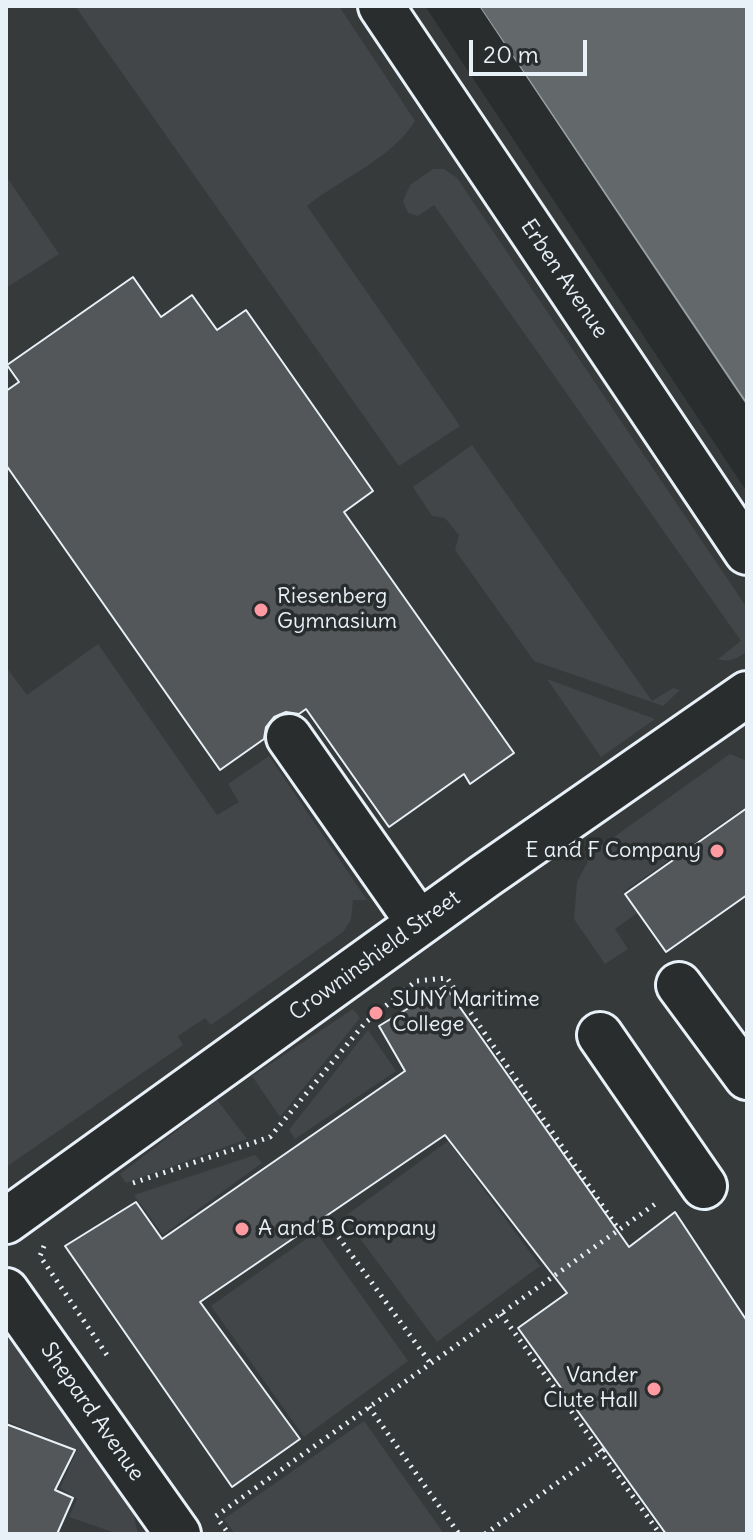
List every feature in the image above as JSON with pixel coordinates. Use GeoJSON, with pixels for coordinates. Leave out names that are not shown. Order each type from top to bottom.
{"type":"FeatureCollection","features":[{"type":"Feature","properties":{"kind":"street","name":"Erben Avenue"},"geometry":{"type":"LineString","coordinates":[[381,6],[747,552]]}},
{"type":"Feature","properties":{"kind":"street","name":"Crowninshield Street"},"geometry":{"type":"LineString","coordinates":[[6,1221],[419,923],[747,694]]}},
{"type":"Feature","properties":{"kind":"street"},"geometry":{"type":"LineString","coordinates":[[289,737],[419,923]]}},
{"type":"Feature","properties":{"kind":"street"},"geometry":{"type":"LineString","coordinates":[[679,985],[747,1077]]}},
{"type":"Feature","properties":{"kind":"street"},"geometry":{"type":"LineString","coordinates":[[600,1035],[704,1186]]}},
{"type":"Feature","properties":{"kind":"street","name":"Shepard Avenue"},"geometry":{"type":"LineString","coordinates":[[6,1291],[200,1518]]}},
{"type":"Feature","properties":{"kind":"path"},"geometry":{"type":"LineString","coordinates":[[120,1188],[270,1137],[365,1023],[416,981],[447,978],[619,1230]]}},
{"type":"Feature","properties":{"kind":"path"},"geometry":{"type":"LineString","coordinates":[[229,1534],[200,1518],[369,1407],[658,1202]]}},
{"type":"Feature","properties":{"kind":"path"},"geometry":{"type":"LineString","coordinates":[[329,1224],[431,1364]]}},
{"type":"Feature","properties":{"kind":"path"},"geometry":{"type":"LineString","coordinates":[[49,1233],[40,1256],[110,1360]]}},
{"type":"Feature","properties":{"kind":"path"},"geometry":{"type":"LineString","coordinates":[[501,1314],[603,1450],[660,1534]]}},
{"type":"Feature","properties":{"kind":"path"},"geometry":{"type":"LineString","coordinates":[[369,1407],[459,1534]]}},
{"type":"Feature","properties":{"kind":"path"},"geometry":{"type":"LineString","coordinates":[[485,1534],[603,1450]]}},
{"type":"Feature","properties":{"kind":"shaded area","name":"SUNY Maritime College"},"geometry":{"type":"Polygon","coordinates":[[[6,6],[425,6],[747,492],[747,1534],[6,1534],[6,6]]]}},
{"type":"Feature","properties":{"kind":"shaded area"},"geometry":{"type":"Polygon","coordinates":[[[75,6],[339,6],[415,121],[380,157],[307,206],[460,426],[399,466],[75,6]]]}},
{"type":"Feature","properties":{"kind":"shaded area"},"geometry":{"type":"Polygon","coordinates":[[[479,6],[747,6],[747,404],[479,6]]]}},
{"type":"Feature","properties":{"kind":"shaded area"},"geometry":{"type":"Polygon","coordinates":[[[433,169],[444,169],[457,178],[747,608],[747,651],[741,656],[730,660],[718,659],[741,641],[434,205],[418,216],[408,213],[403,201],[410,185],[433,169]]]}},
{"type":"Feature","properties":{"kind":"shaded area"},"geometry":{"type":"Polygon","coordinates":[[[6,176],[59,254],[6,288],[6,176]]]}},
{"type":"Feature","properties":{"kind":"shaded area"},"geometry":{"type":"Polygon","coordinates":[[[472,445],[652,701],[673,688],[680,690],[663,706],[534,661],[455,550],[459,535],[445,518],[432,516],[413,487],[472,445]]]}},
{"type":"Feature","properties":{"kind":"shaded area"},"geometry":{"type":"Polygon","coordinates":[[[98,644],[217,815],[239,802],[228,784],[269,756],[367,900],[353,900],[351,920],[343,932],[211,1025],[205,1018],[178,1036],[183,1045],[6,1167],[6,667],[27,695],[98,644]]]}},
{"type":"Feature","properties":{"kind":"shaded area"},"geometry":{"type":"Polygon","coordinates":[[[547,679],[655,719],[601,757],[547,679]]]}},
{"type":"Feature","properties":{"kind":"shaded area"},"geometry":{"type":"Polygon","coordinates":[[[730,754],[747,761],[747,806],[623,892],[637,913],[615,929],[628,949],[605,964],[574,919],[577,882],[593,852],[730,754]]]}},
{"type":"Feature","properties":{"kind":"shaded area"},"geometry":{"type":"Polygon","coordinates":[[[353,1009],[360,1018],[280,1117],[252,1076],[353,1009]]]}},
{"type":"Feature","properties":{"kind":"shaded area"},"geometry":{"type":"Polygon","coordinates":[[[368,1030],[396,1071],[295,1139],[289,1130],[368,1030]]]}},
{"type":"Feature","properties":{"kind":"shaded area"},"geometry":{"type":"Polygon","coordinates":[[[217,1100],[247,1139],[126,1183],[120,1174],[217,1100]]]}},
{"type":"Feature","properties":{"kind":"shaded area"},"geometry":{"type":"Polygon","coordinates":[[[448,1141],[540,1266],[437,1342],[344,1217],[448,1141]]]}},
{"type":"Feature","properties":{"kind":"shaded area"},"geometry":{"type":"Polygon","coordinates":[[[255,1155],[262,1163],[163,1235],[134,1195],[255,1155]]]}},
{"type":"Feature","properties":{"kind":"shaded area"},"geometry":{"type":"Polygon","coordinates":[[[316,1232],[408,1361],[304,1437],[211,1306],[316,1232]]]}},
{"type":"Feature","properties":{"kind":"shaded area"},"geometry":{"type":"Polygon","coordinates":[[[6,1336],[39,1376],[133,1512],[138,1534],[118,1534],[69,1517],[77,1499],[60,1488],[77,1450],[6,1421],[6,1336]]]}},
{"type":"Feature","properties":{"kind":"shaded area"},"geometry":{"type":"Polygon","coordinates":[[[364,1421],[444,1534],[235,1534],[224,1519],[364,1421]]]}},
{"type":"Feature","properties":{"kind":"pier"},"geometry":{"type":"Polygon","coordinates":[[[475,6],[479,6],[747,408],[744,406],[475,6]]]}},
{"type":"Feature","properties":{"kind":"building","name":"Riesenberg Gymnasium"},"geometry":{"type":"Polygon","coordinates":[[[133,277],[161,317],[192,295],[217,330],[246,310],[373,491],[344,512],[514,753],[470,784],[464,774],[389,827],[306,709],[299,714],[286,712],[274,717],[266,727],[264,739],[220,770],[6,465],[6,391],[19,382],[7,365],[133,277]]]}},
{"type":"Feature","properties":{"kind":"building","name":"E and F Company"},"geometry":{"type":"Polygon","coordinates":[[[747,808],[747,895],[666,952],[625,894],[747,808]]]}},
{"type":"Feature","properties":{"kind":"building"},"geometry":{"type":"Polygon","coordinates":[[[445,986],[629,1247],[675,1212],[747,1321],[747,1534],[666,1534],[518,1328],[567,1293],[445,1135],[200,1302],[300,1439],[232,1487],[65,1246],[136,1202],[162,1239],[405,1071],[379,1026],[445,986]]]}},
{"type":"Feature","properties":{"kind":"building"},"geometry":{"type":"Polygon","coordinates":[[[6,1424],[75,1450],[55,1490],[73,1498],[57,1534],[6,1534],[6,1424]]]}},
{"type":"Feature","properties":{"kind":"place","name":"Riesenberg Gymnasium"},"geometry":{"type":"Point","coordinates":[261,610]}},
{"type":"Feature","properties":{"kind":"place","name":"E and F Company"},"geometry":{"type":"Point","coordinates":[717,851]}},
{"type":"Feature","properties":{"kind":"place","name":"SUNY Maritime College"},"geometry":{"type":"Point","coordinates":[376,1013]}},
{"type":"Feature","properties":{"kind":"place","name":"A and B Company"},"geometry":{"type":"Point","coordinates":[242,1229]}},
{"type":"Feature","properties":{"kind":"place","name":"Vander Clute Hall"},"geometry":{"type":"Point","coordinates":[654,1389]}}]}
